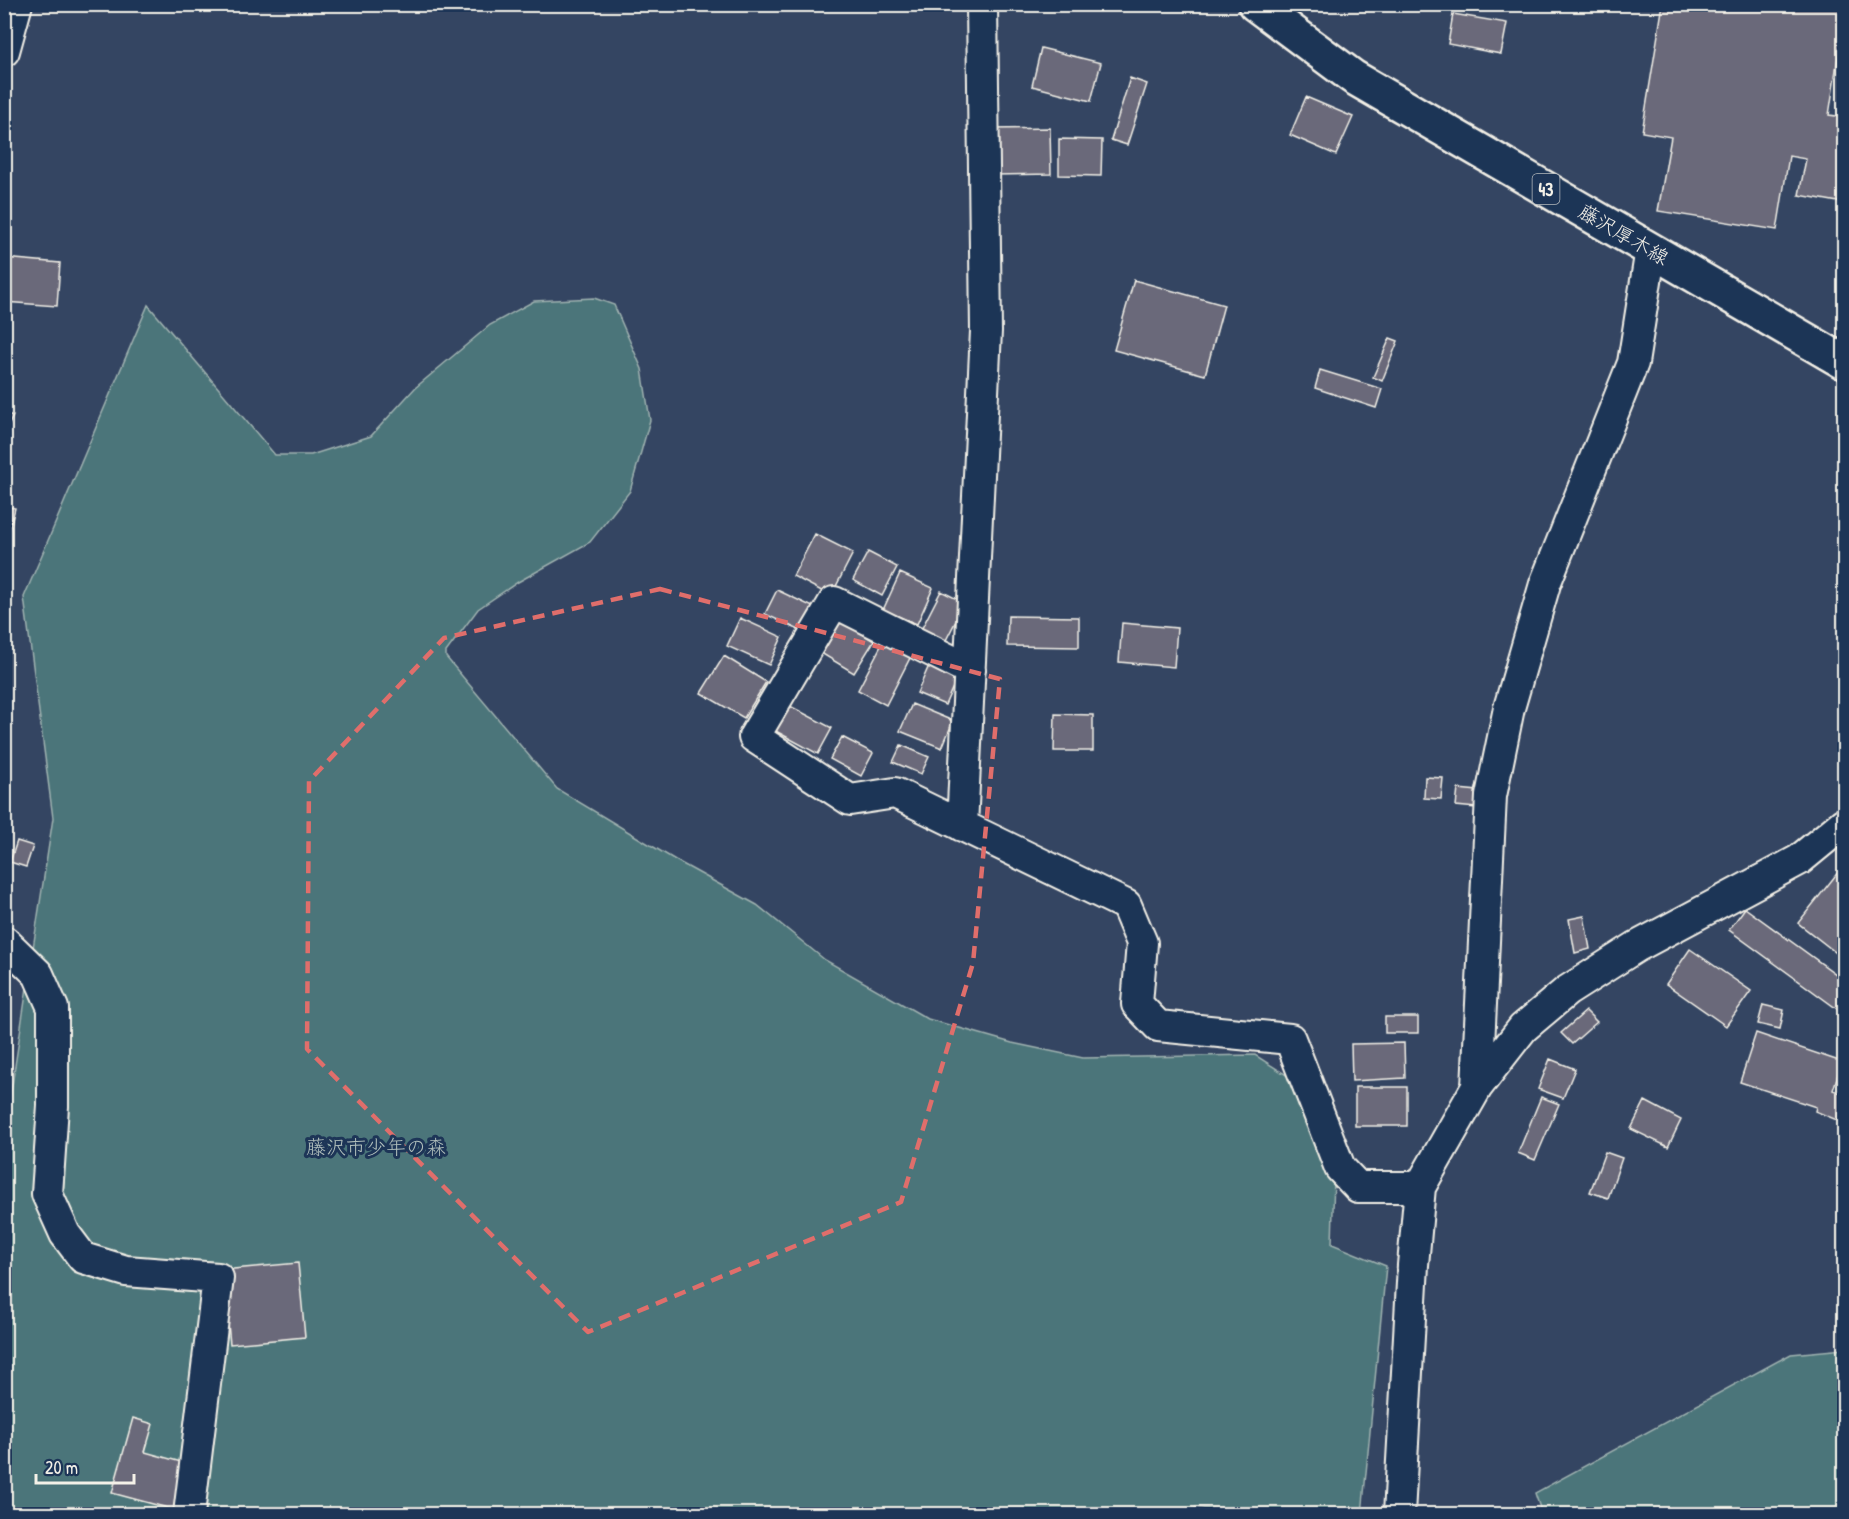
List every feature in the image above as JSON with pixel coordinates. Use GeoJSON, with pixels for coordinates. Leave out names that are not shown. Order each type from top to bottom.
{"type":"FeatureCollection","features":[{"type":"Feature","properties":{"kind":"main road","name":"藤沢厚木線"},"geometry":{"type":"LineString","coordinates":[[1255,4],[1353,77],[1845,362]]}},
{"type":"Feature","properties":{"kind":"street"},"geometry":{"type":"LineString","coordinates":[[4,51],[17,4]]}},
{"type":"Feature","properties":{"kind":"street"},"geometry":{"type":"LineString","coordinates":[[962,826],[986,331],[982,4]]}},
{"type":"Feature","properties":{"kind":"street"},"geometry":{"type":"LineString","coordinates":[[1477,1087],[1491,796],[1509,708],[1545,584],[1633,363],[1651,249]]}},
{"type":"Feature","properties":{"kind":"street"},"geometry":{"type":"LineString","coordinates":[[970,670],[834,602],[754,737],[850,801],[895,794],[1126,904],[1142,943],[1137,1004],[1158,1026],[1290,1039],[1340,1168],[1358,1187],[1420,1187]]}},
{"type":"Feature","properties":{"kind":"street"},"geometry":{"type":"LineString","coordinates":[[1399,1515],[1413,1265],[1420,1187],[1477,1087],[1524,1028],[1566,991],[1636,947],[1799,860],[1845,823]]}},
{"type":"Feature","properties":{"kind":"street"},"geometry":{"type":"LineString","coordinates":[[4,941],[38,974],[53,1008],[53,1106],[47,1194],[65,1234],[83,1258],[126,1271],[218,1278],[189,1515]]}},
{"type":"Feature","properties":{"kind":"highlighted area"},"geometry":{"type":"Polygon","coordinates":[[[660,589],[1000,679],[973,963],[901,1202],[588,1332],[307,1049],[309,781],[444,638],[660,589]]]}},
{"type":"Feature","properties":{"kind":"green space","name":"藤沢市少年の森"},"geometry":{"type":"Polygon","coordinates":[[[594,298],[614,305],[642,369],[650,420],[630,491],[590,542],[518,582],[478,609],[446,652],[446,657],[557,789],[677,861],[757,905],[825,960],[928,1019],[1012,1043],[1083,1058],[1255,1055],[1310,1090],[1334,1177],[1332,1244],[1386,1266],[1362,1514],[1243,1514],[1196,1507],[1188,1514],[5,1514],[5,1131],[53,818],[24,597],[148,305],[275,455],[311,455],[371,436],[415,388],[490,325],[534,301],[594,298]]]}},
{"type":"Feature","properties":{"kind":"green space"},"geometry":{"type":"Polygon","coordinates":[[[1844,1349],[1844,1514],[1542,1514],[1535,1493],[1791,1354],[1844,1349]]]}},
{"type":"Feature","properties":{"kind":"building"},"geometry":{"type":"Polygon","coordinates":[[[1663,4],[1844,4],[1844,18],[1829,115],[1844,117],[1844,203],[1799,195],[1806,159],[1789,156],[1777,230],[1658,211],[1671,137],[1642,132],[1663,4]]]}},
{"type":"Feature","properties":{"kind":"building"},"geometry":{"type":"Polygon","coordinates":[[[1453,14],[1507,23],[1501,54],[1448,44],[1453,14]]]}},
{"type":"Feature","properties":{"kind":"building"},"geometry":{"type":"Polygon","coordinates":[[[1041,48],[1101,63],[1091,101],[1032,86],[1041,48]]]}},
{"type":"Feature","properties":{"kind":"building"},"geometry":{"type":"Polygon","coordinates":[[[1130,78],[1147,84],[1127,145],[1111,140],[1130,78]]]}},
{"type":"Feature","properties":{"kind":"building"},"geometry":{"type":"Polygon","coordinates":[[[1306,97],[1353,117],[1336,155],[1290,135],[1306,97]]]}},
{"type":"Feature","properties":{"kind":"building"},"geometry":{"type":"Polygon","coordinates":[[[1050,128],[1051,174],[993,175],[992,129],[1050,128]]]}},
{"type":"Feature","properties":{"kind":"building"},"geometry":{"type":"Polygon","coordinates":[[[1059,139],[1102,140],[1101,176],[1059,175],[1059,139]]]}},
{"type":"Feature","properties":{"kind":"building"},"geometry":{"type":"Polygon","coordinates":[[[4,258],[60,263],[57,306],[4,302],[4,258]]]}},
{"type":"Feature","properties":{"kind":"building"},"geometry":{"type":"Polygon","coordinates":[[[1134,280],[1224,305],[1205,375],[1114,350],[1134,280]]]}},
{"type":"Feature","properties":{"kind":"building"},"geometry":{"type":"Polygon","coordinates":[[[1390,338],[1398,341],[1382,381],[1373,377],[1390,338]]]}},
{"type":"Feature","properties":{"kind":"building"},"geometry":{"type":"Polygon","coordinates":[[[1320,370],[1382,389],[1376,408],[1315,388],[1320,370]]]}},
{"type":"Feature","properties":{"kind":"building"},"geometry":{"type":"Polygon","coordinates":[[[4,413],[13,416],[4,435],[4,413]]]}},
{"type":"Feature","properties":{"kind":"building"},"geometry":{"type":"Polygon","coordinates":[[[4,506],[15,508],[5,548],[4,548],[4,506]]]}},
{"type":"Feature","properties":{"kind":"building"},"geometry":{"type":"Polygon","coordinates":[[[815,534],[853,553],[831,596],[793,576],[815,534]]]}},
{"type":"Feature","properties":{"kind":"building"},"geometry":{"type":"Polygon","coordinates":[[[868,552],[897,567],[882,596],[853,580],[868,552]]]}},
{"type":"Feature","properties":{"kind":"building"},"geometry":{"type":"Polygon","coordinates":[[[900,573],[933,588],[917,624],[883,610],[900,573]]]}},
{"type":"Feature","properties":{"kind":"building"},"geometry":{"type":"Polygon","coordinates":[[[777,590],[813,607],[801,631],[765,614],[777,590]]]}},
{"type":"Feature","properties":{"kind":"building"},"geometry":{"type":"Polygon","coordinates":[[[941,591],[965,603],[945,642],[921,630],[941,591]]]}},
{"type":"Feature","properties":{"kind":"building"},"geometry":{"type":"Polygon","coordinates":[[[1008,616],[1079,617],[1079,647],[1007,646],[1008,616]]]}},
{"type":"Feature","properties":{"kind":"building"},"geometry":{"type":"Polygon","coordinates":[[[740,618],[782,637],[769,665],[727,646],[740,618]]]}},
{"type":"Feature","properties":{"kind":"building"},"geometry":{"type":"Polygon","coordinates":[[[841,621],[874,641],[854,673],[821,653],[841,621]]]}},
{"type":"Feature","properties":{"kind":"building"},"geometry":{"type":"Polygon","coordinates":[[[1122,623],[1177,628],[1174,667],[1119,662],[1122,623]]]}},
{"type":"Feature","properties":{"kind":"building"},"geometry":{"type":"Polygon","coordinates":[[[884,640],[912,654],[886,705],[858,690],[884,640]]]}},
{"type":"Feature","properties":{"kind":"building"},"geometry":{"type":"Polygon","coordinates":[[[724,656],[766,682],[744,718],[701,693],[724,656]]]}},
{"type":"Feature","properties":{"kind":"building"},"geometry":{"type":"Polygon","coordinates":[[[931,661],[959,673],[945,705],[917,693],[931,661]]]}},
{"type":"Feature","properties":{"kind":"building"},"geometry":{"type":"Polygon","coordinates":[[[786,704],[832,728],[818,754],[772,729],[786,704]]]}},
{"type":"Feature","properties":{"kind":"building"},"geometry":{"type":"Polygon","coordinates":[[[912,704],[953,721],[942,748],[900,731],[912,704]]]}},
{"type":"Feature","properties":{"kind":"building"},"geometry":{"type":"Polygon","coordinates":[[[1055,714],[1093,715],[1093,751],[1054,751],[1055,714]]]}},
{"type":"Feature","properties":{"kind":"building"},"geometry":{"type":"Polygon","coordinates":[[[842,737],[873,753],[861,776],[830,759],[842,737]]]}},
{"type":"Feature","properties":{"kind":"building"},"geometry":{"type":"Polygon","coordinates":[[[901,745],[929,757],[921,774],[893,762],[901,745]]]}},
{"type":"Feature","properties":{"kind":"building"},"geometry":{"type":"Polygon","coordinates":[[[1425,777],[1443,778],[1441,799],[1424,798],[1425,777]]]}},
{"type":"Feature","properties":{"kind":"building"},"geometry":{"type":"Polygon","coordinates":[[[1458,789],[1478,791],[1476,808],[1456,806],[1458,789]]]}},
{"type":"Feature","properties":{"kind":"building"},"geometry":{"type":"Polygon","coordinates":[[[17,841],[33,846],[26,867],[10,862],[17,841]]]}},
{"type":"Feature","properties":{"kind":"building"},"geometry":{"type":"Polygon","coordinates":[[[1839,871],[1844,875],[1844,959],[1798,923],[1839,871]]]}},
{"type":"Feature","properties":{"kind":"building"},"geometry":{"type":"Polygon","coordinates":[[[1745,908],[1844,980],[1844,1014],[1729,930],[1745,908]]]}},
{"type":"Feature","properties":{"kind":"building"},"geometry":{"type":"Polygon","coordinates":[[[1584,916],[1590,949],[1575,953],[1569,919],[1584,916]]]}},
{"type":"Feature","properties":{"kind":"building"},"geometry":{"type":"Polygon","coordinates":[[[1690,949],[1751,991],[1726,1026],[1666,984],[1690,949]]]}},
{"type":"Feature","properties":{"kind":"building"},"geometry":{"type":"Polygon","coordinates":[[[1763,1005],[1784,1010],[1780,1029],[1758,1024],[1763,1005]]]}},
{"type":"Feature","properties":{"kind":"building"},"geometry":{"type":"Polygon","coordinates":[[[1586,1011],[1597,1022],[1572,1044],[1561,1033],[1586,1011]]]}},
{"type":"Feature","properties":{"kind":"building"},"geometry":{"type":"Polygon","coordinates":[[[1385,1017],[1418,1017],[1418,1033],[1385,1033],[1385,1017]]]}},
{"type":"Feature","properties":{"kind":"building"},"geometry":{"type":"Polygon","coordinates":[[[1756,1033],[1842,1062],[1833,1090],[1844,1094],[1844,1123],[1815,1111],[1816,1107],[1740,1082],[1756,1033]]]}},
{"type":"Feature","properties":{"kind":"building"},"geometry":{"type":"Polygon","coordinates":[[[1404,1043],[1405,1078],[1352,1081],[1351,1044],[1404,1043]]]}},
{"type":"Feature","properties":{"kind":"building"},"geometry":{"type":"Polygon","coordinates":[[[1550,1059],[1575,1069],[1563,1098],[1538,1089],[1550,1059]]]}},
{"type":"Feature","properties":{"kind":"building"},"geometry":{"type":"Polygon","coordinates":[[[1355,1087],[1407,1087],[1407,1126],[1355,1126],[1355,1087]]]}},
{"type":"Feature","properties":{"kind":"building"},"geometry":{"type":"Polygon","coordinates":[[[1541,1097],[1559,1104],[1535,1160],[1518,1153],[1541,1097]]]}},
{"type":"Feature","properties":{"kind":"building"},"geometry":{"type":"Polygon","coordinates":[[[1645,1101],[1681,1120],[1668,1147],[1631,1129],[1645,1101]]]}},
{"type":"Feature","properties":{"kind":"building"},"geometry":{"type":"Polygon","coordinates":[[[1605,1152],[1622,1158],[1608,1198],[1590,1192],[1605,1152]]]}},
{"type":"Feature","properties":{"kind":"building"},"geometry":{"type":"Polygon","coordinates":[[[298,1263],[305,1337],[230,1344],[223,1270],[298,1263]]]}},
{"type":"Feature","properties":{"kind":"building"},"geometry":{"type":"Polygon","coordinates":[[[133,1418],[153,1424],[145,1452],[192,1465],[179,1511],[112,1493],[133,1418]]]}}]}
